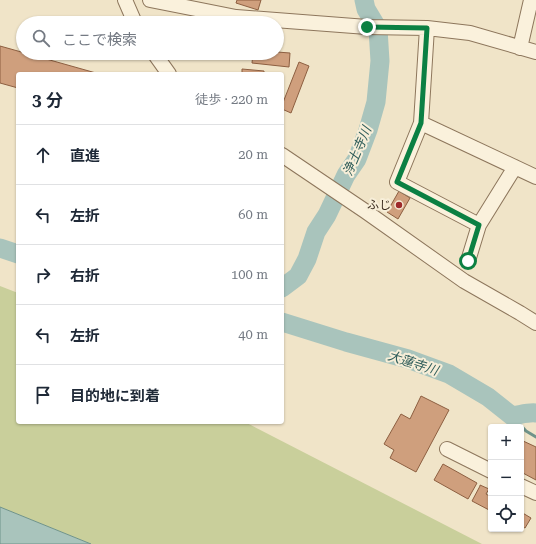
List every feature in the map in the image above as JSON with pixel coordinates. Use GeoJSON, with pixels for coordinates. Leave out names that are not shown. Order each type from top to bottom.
{"type":"FeatureCollection","features":[{"type":"Feature","properties":{"kind":"street"},"geometry":{"type":"LineString","coordinates":[[125,0],[132,16]]}},
{"type":"Feature","properties":{"kind":"street"},"geometry":{"type":"LineString","coordinates":[[150,0],[231,16]]}},
{"type":"Feature","properties":{"kind":"street"},"geometry":{"type":"LineString","coordinates":[[520,48],[531,0]]}},
{"type":"Feature","properties":{"kind":"street"},"geometry":{"type":"LineString","coordinates":[[284,21],[367,27],[423,28],[470,33],[536,52]]}},
{"type":"Feature","properties":{"kind":"street"},"geometry":{"type":"LineString","coordinates":[[423,28],[421,123],[397,182],[479,225]]}},
{"type":"Feature","properties":{"kind":"street"},"geometry":{"type":"LineString","coordinates":[[159,60],[168,72]]}},
{"type":"Feature","properties":{"kind":"street"},"geometry":{"type":"LineString","coordinates":[[421,123],[536,177]]}},
{"type":"Feature","properties":{"kind":"street"},"geometry":{"type":"LineString","coordinates":[[284,156],[464,281],[536,323]]}},
{"type":"Feature","properties":{"kind":"street"},"geometry":{"type":"LineString","coordinates":[[468,261],[479,225],[515,167]]}},
{"type":"Feature","properties":{"kind":"street"},"geometry":{"type":"LineString","coordinates":[[447,449],[488,470]]}},
{"type":"Feature","properties":{"kind":"street"},"geometry":{"type":"LineString","coordinates":[[524,487],[536,493]]}},
{"type":"Feature","properties":{"kind":"green space"},"geometry":{"type":"Polygon","coordinates":[[[0,286],[16,292],[16,424],[249,424],[482,544],[91,544],[0,507],[0,286]]]}},
{"type":"Feature","properties":{"kind":"water"},"geometry":{"type":"Polygon","coordinates":[[[0,507],[91,544],[0,544],[0,507]]]}},
{"type":"Feature","properties":{"kind":"building"},"geometry":{"type":"Polygon","coordinates":[[[237,0],[261,0],[258,10],[236,3],[237,0]]]}},
{"type":"Feature","properties":{"kind":"building"},"geometry":{"type":"Polygon","coordinates":[[[0,46],[16,50],[16,60],[50,60],[92,72],[16,72],[16,87],[0,83],[0,46]]]}},
{"type":"Feature","properties":{"kind":"building"},"geometry":{"type":"Polygon","coordinates":[[[284,53],[290,53],[289,67],[252,63],[252,60],[284,60],[284,53]]]}},
{"type":"Feature","properties":{"kind":"building"},"geometry":{"type":"Polygon","coordinates":[[[299,62],[309,66],[291,113],[284,110],[284,100],[299,62]]]}},
{"type":"Feature","properties":{"kind":"building"},"geometry":{"type":"Polygon","coordinates":[[[242,69],[264,71],[264,72],[242,72],[242,69]]]}},
{"type":"Feature","properties":{"kind":"building"},"geometry":{"type":"Polygon","coordinates":[[[399,191],[410,198],[398,219],[387,212],[399,191]]]}},
{"type":"Feature","properties":{"kind":"building"},"geometry":{"type":"Polygon","coordinates":[[[421,396],[449,410],[416,472],[390,458],[394,450],[384,444],[401,414],[410,419],[421,396]]]}},
{"type":"Feature","properties":{"kind":"building"},"geometry":{"type":"Polygon","coordinates":[[[524,441],[536,447],[536,480],[524,474],[524,441]]]}},
{"type":"Feature","properties":{"kind":"building"},"geometry":{"type":"Polygon","coordinates":[[[443,464],[477,483],[468,499],[434,480],[443,464]]]}},
{"type":"Feature","properties":{"kind":"building"},"geometry":{"type":"Polygon","coordinates":[[[480,485],[488,489],[486,494],[488,495],[488,509],[472,501],[480,485]]]}},
{"type":"Feature","properties":{"kind":"building"},"geometry":{"type":"Polygon","coordinates":[[[524,514],[531,518],[524,528],[524,514]]]}},
{"type":"Feature","properties":{"kind":"waterway","name":"浄土寺川"},"geometry":{"type":"LineString","coordinates":[[284,286],[298,276],[307,259],[316,232],[327,215],[346,175],[357,159],[368,130],[376,102],[380,61],[378,29],[366,9],[364,0]]}},
{"type":"Feature","properties":{"kind":"waterway","name":"浄土寺川"},"geometry":{"type":"LineString","coordinates":[[0,248],[16,253]]}},
{"type":"Feature","properties":{"kind":"waterway","name":"大蓮寺川"},"geometry":{"type":"LineString","coordinates":[[284,323],[408,359],[449,374],[488,397],[512,416],[536,413]]}},
{"type":"Feature","properties":{"kind":"waterway"},"geometry":{"type":"LineString","coordinates":[[512,416],[526,431],[536,437]]}},
{"type":"Feature","properties":{"kind":"place","name":"ふじ"},"geometry":{"type":"Point","coordinates":[399,205]}},
{"type":"Feature","properties":{"kind":"route"},"geometry":{"type":"LineString","coordinates":[[367,27],[427,28],[421,123],[397,182],[479,225],[468,261]]}}]}
